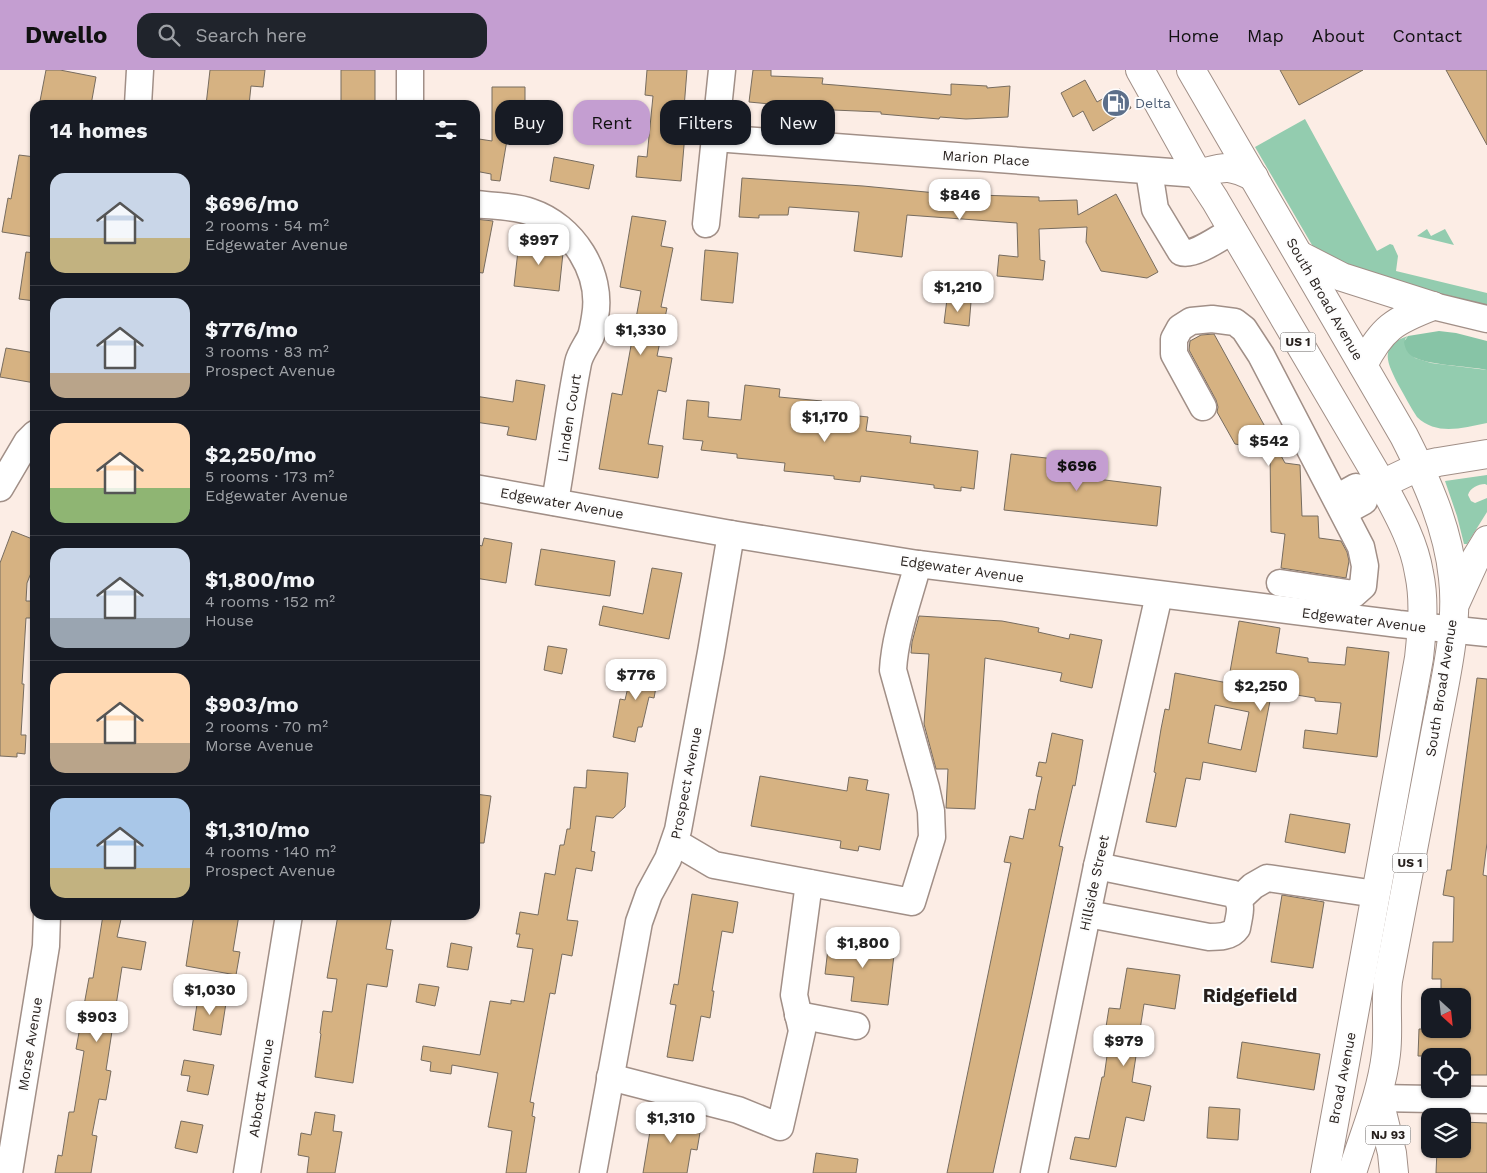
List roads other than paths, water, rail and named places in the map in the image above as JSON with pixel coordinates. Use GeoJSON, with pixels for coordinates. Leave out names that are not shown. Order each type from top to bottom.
{"type":"FeatureCollection","features":[{"type":"Feature","properties":{"kind":"main road","name":"South Broad Avenue"},"geometry":{"type":"LineString","coordinates":[[1140,70],[1198,174],[1294,335],[1375,487],[1406,531],[1417,564],[1422,598],[1419,658],[1360,984]]}},
{"type":"Feature","properties":{"kind":"main road","name":"South Broad Avenue"},"geometry":{"type":"LineString","coordinates":[[1191,70],[1420,466],[1436,506],[1446,539],[1453,578],[1453,618],[1445,678],[1388,981],[1386,1053],[1378,1098]]}},
{"type":"Feature","properties":{"kind":"main road"},"geometry":{"type":"LineString","coordinates":[[1198,174],[1227,167],[1254,177]]}},
{"type":"Feature","properties":{"kind":"main road"},"geometry":{"type":"LineString","coordinates":[[1300,256],[1342,277],[1433,306]]}},
{"type":"Feature","properties":{"kind":"main road"},"geometry":{"type":"LineString","coordinates":[[1363,365],[1373,345],[1390,327],[1408,316],[1433,306]]}},
{"type":"Feature","properties":{"kind":"main road"},"geometry":{"type":"LineString","coordinates":[[1375,487],[1420,466],[1487,454]]}},
{"type":"Feature","properties":{"kind":"main road"},"geometry":{"type":"LineString","coordinates":[[1453,618],[1476,558],[1487,540]]}},
{"type":"Feature","properties":{"kind":"main road"},"geometry":{"type":"LineString","coordinates":[[1360,984],[1364,1039],[1378,1098]]}},
{"type":"Feature","properties":{"kind":"main road","name":"Broad Avenue"},"geometry":{"type":"LineString","coordinates":[[1325,1173],[1360,984]]}},
{"type":"Feature","properties":{"kind":"main road","name":"US 1"},"geometry":{"type":"LineString","coordinates":[[1352,1173],[1378,1098]]}},
{"type":"Feature","properties":{"kind":"main road","name":"NJ 93"},"geometry":{"type":"LineString","coordinates":[[1378,1098],[1392,1153],[1394,1173]]}},
{"type":"Feature","properties":{"kind":"street"},"geometry":{"type":"LineString","coordinates":[[138,100],[140,70]]}},
{"type":"Feature","properties":{"kind":"street"},"geometry":{"type":"LineString","coordinates":[[410,70],[410,100]]}},
{"type":"Feature","properties":{"kind":"street"},"geometry":{"type":"LineString","coordinates":[[719,100],[722,70]]}},
{"type":"Feature","properties":{"kind":"street","name":"Marion Place"},"geometry":{"type":"LineString","coordinates":[[751,141],[1198,174]]}},
{"type":"Feature","properties":{"kind":"street"},"geometry":{"type":"LineString","coordinates":[[706,224],[714,145]]}},
{"type":"Feature","properties":{"kind":"street"},"geometry":{"type":"LineString","coordinates":[[1149,171],[1155,209],[1181,252],[1186,254],[1198,250],[1233,230]]}},
{"type":"Feature","properties":{"kind":"street","name":"Linden Court"},"geometry":{"type":"LineString","coordinates":[[480,205],[530,211],[547,218],[565,232],[590,270],[595,291],[596,315],[591,335],[578,360],[555,502]]}},
{"type":"Feature","properties":{"kind":"street"},"geometry":{"type":"LineString","coordinates":[[1433,306],[1487,319]]}},
{"type":"Feature","properties":{"kind":"street"},"geometry":{"type":"LineString","coordinates":[[1203,407],[1174,354],[1174,339],[1180,328],[1191,321],[1234,322],[1244,329],[1262,355],[1341,504],[1361,547],[1365,566],[1363,586],[1354,594],[1280,583]]}},
{"type":"Feature","properties":{"kind":"street"},"geometry":{"type":"LineString","coordinates":[[1262,355],[1294,335]]}},
{"type":"Feature","properties":{"kind":"street"},"geometry":{"type":"LineString","coordinates":[[0,488],[30,439]]}},
{"type":"Feature","properties":{"kind":"street"},"geometry":{"type":"LineString","coordinates":[[1341,504],[1347,492],[1356,487],[1375,487]]}},
{"type":"Feature","properties":{"kind":"street","name":"Edgewater Avenue"},"geometry":{"type":"LineString","coordinates":[[480,489],[731,534],[918,564],[1422,627],[1453,618],[1487,633]]}},
{"type":"Feature","properties":{"kind":"street","name":"Prospect Avenue"},"geometry":{"type":"LineString","coordinates":[[593,1173],[641,913],[675,842],[684,807],[731,534]]}},
{"type":"Feature","properties":{"kind":"street"},"geometry":{"type":"LineString","coordinates":[[675,842],[714,865],[912,902],[932,837],[931,811],[893,670],[900,629],[918,564]]}},
{"type":"Feature","properties":{"kind":"street","name":"Hillside Street"},"geometry":{"type":"LineString","coordinates":[[1034,1173],[1098,916],[1159,595]]}},
{"type":"Feature","properties":{"kind":"street"},"geometry":{"type":"LineString","coordinates":[[1108,868],[1227,891],[1242,896]]}},
{"type":"Feature","properties":{"kind":"street"},"geometry":{"type":"LineString","coordinates":[[1098,916],[1209,937],[1219,937],[1235,932],[1242,896],[1267,878],[1376,894]]}},
{"type":"Feature","properties":{"kind":"street"},"geometry":{"type":"LineString","coordinates":[[610,1077],[738,1110],[780,1127],[802,1031],[794,995],[809,883]]}},
{"type":"Feature","properties":{"kind":"street","name":"Morse Avenue"},"geometry":{"type":"LineString","coordinates":[[10,1173],[46,946],[48,920]]}},
{"type":"Feature","properties":{"kind":"street","name":"Abbott Avenue"},"geometry":{"type":"LineString","coordinates":[[247,1173],[288,920]]}},
{"type":"Feature","properties":{"kind":"street"},"geometry":{"type":"LineString","coordinates":[[798,1015],[856,1026]]}},
{"type":"Feature","properties":{"kind":"street"},"geometry":{"type":"LineString","coordinates":[[1378,1098],[1487,1100]]}},
{"type":"Feature","properties":{"kind":"place","name":"Delta"},"geometry":{"type":"Point","coordinates":[1116,103]}},
{"type":"Feature","properties":{"kind":"district","name":"Ridgefield"},"geometry":{"type":"Point","coordinates":[1250,995]}}]}
